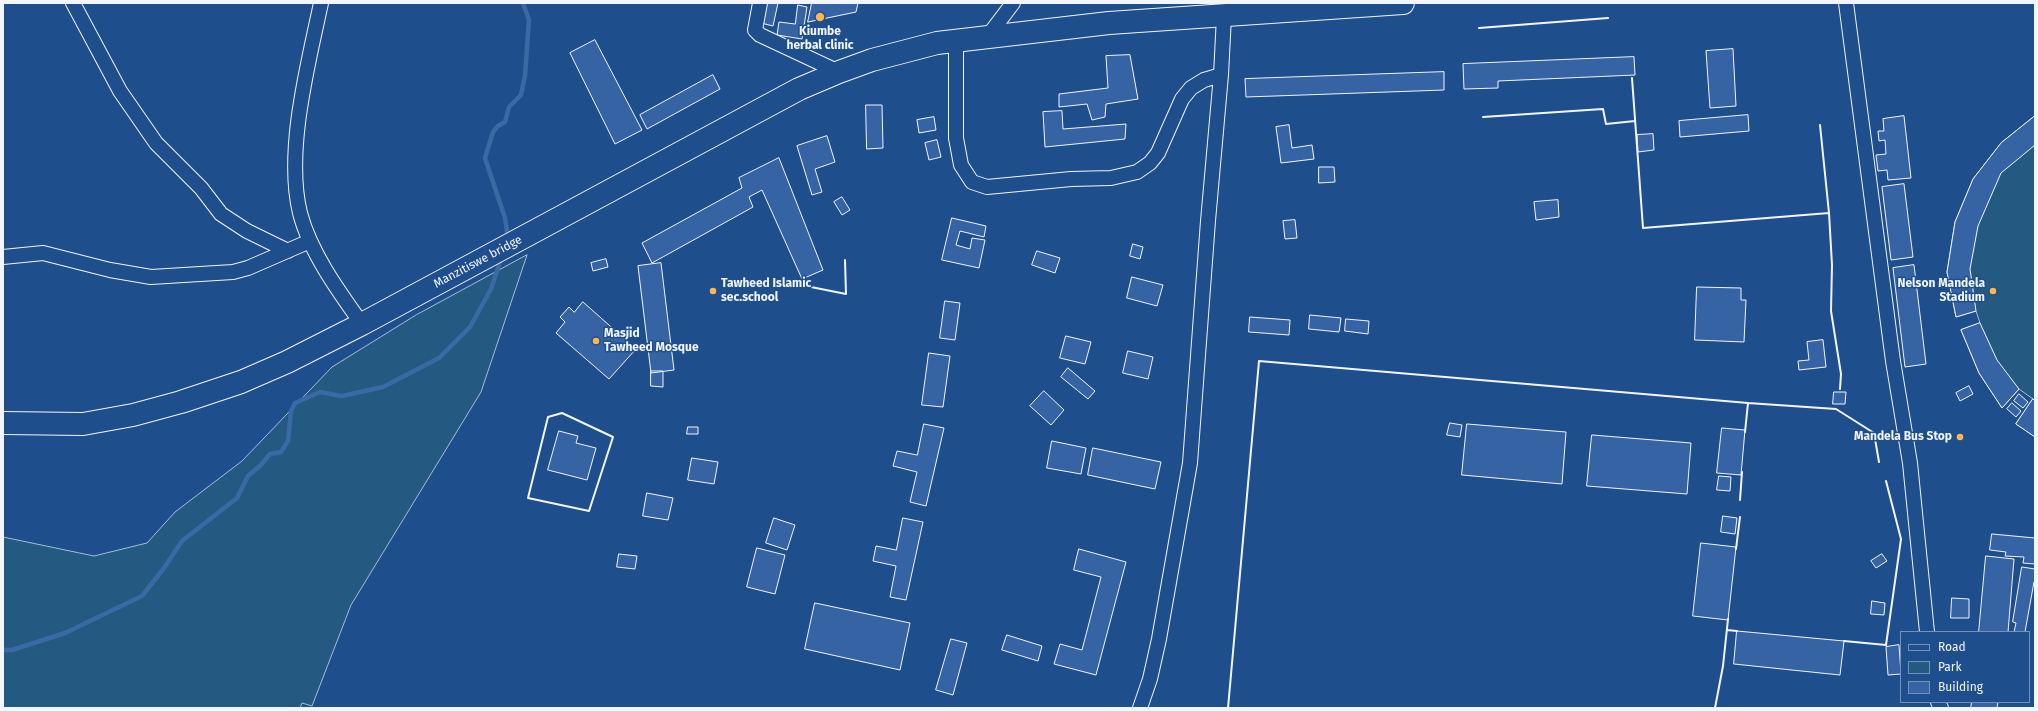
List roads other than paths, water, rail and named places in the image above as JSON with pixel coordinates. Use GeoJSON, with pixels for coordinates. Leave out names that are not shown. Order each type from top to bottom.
{"type":"FeatureCollection","features":[{"type":"Feature","properties":{"kind":"highway","name":"Manzitiswe bridge"},"geometry":{"type":"LineString","coordinates":[[3,423],[83,424],[181,402],[241,382],[287,362],[362,324],[799,89],[839,72],[904,50],[956,40],[988,36],[1020,34],[1109,23],[1224,16],[1273,7],[1403,3]]}},
{"type":"Feature","properties":{"kind":"street"},"geometry":{"type":"LineString","coordinates":[[73,3],[120,91],[156,143],[201,188],[221,214],[247,231],[288,251]]}},
{"type":"Feature","properties":{"kind":"street"},"geometry":{"type":"LineString","coordinates":[[321,3],[303,94],[294,163],[300,212],[310,241],[342,296],[362,324]]}},
{"type":"Feature","properties":{"kind":"street"},"geometry":{"type":"LineString","coordinates":[[760,3],[755,23],[755,30],[760,35],[839,72]]}},
{"type":"Feature","properties":{"kind":"street"},"geometry":{"type":"LineString","coordinates":[[988,36],[1013,3]]}},
{"type":"Feature","properties":{"kind":"street"},"geometry":{"type":"LineString","coordinates":[[1846,3],[1893,361],[1910,463],[1927,631]]}},
{"type":"Feature","properties":{"kind":"street"},"geometry":{"type":"LineString","coordinates":[[1140,708],[1150,679],[1159,639],[1190,463],[1207,228],[1221,75],[1224,16]]}},
{"type":"Feature","properties":{"kind":"street"},"geometry":{"type":"LineString","coordinates":[[956,40],[956,138],[961,165],[972,182],[987,187],[1071,179],[1112,178],[1137,172],[1150,163],[1158,153],[1182,99],[1191,88],[1204,80],[1221,75]]}},
{"type":"Feature","properties":{"kind":"street"},"geometry":{"type":"LineString","coordinates":[[3,257],[43,253],[110,270],[151,276],[232,272],[310,241]]}},
{"type":"Feature","properties":{"kind":"waterway"},"geometry":{"type":"LineString","coordinates":[[508,238],[505,218],[485,158],[493,132],[498,126],[505,122],[509,107],[521,95],[525,76],[529,20],[523,3]]}},
{"type":"Feature","properties":{"kind":"waterway"},"geometry":{"type":"LineString","coordinates":[[3,650],[12,650],[65,633],[142,596],[164,568],[182,541],[237,498],[248,476],[261,465],[270,454],[281,452],[288,441],[291,411],[295,403],[320,392],[342,396],[383,387],[439,358],[470,327],[491,289],[502,256]]}},
{"type":"Feature","properties":{"kind":"place","name":"Kiumbe herbal clinic"},"geometry":{"type":"Point","coordinates":[820,17]}},
{"type":"Feature","properties":{"kind":"place","name":"Tawheed Islamic sec.school"},"geometry":{"type":"Point","coordinates":[713,291]}},
{"type":"Feature","properties":{"kind":"place","name":"Nelson Mandela Stadium"},"geometry":{"type":"Point","coordinates":[1993,291]}},
{"type":"Feature","properties":{"kind":"place","name":"Masjid Tawheed Mosque"},"geometry":{"type":"Point","coordinates":[596,341]}},
{"type":"Feature","properties":{"kind":"place","name":"Mandela Bus Stop"},"geometry":{"type":"Point","coordinates":[1960,437]}}]}
